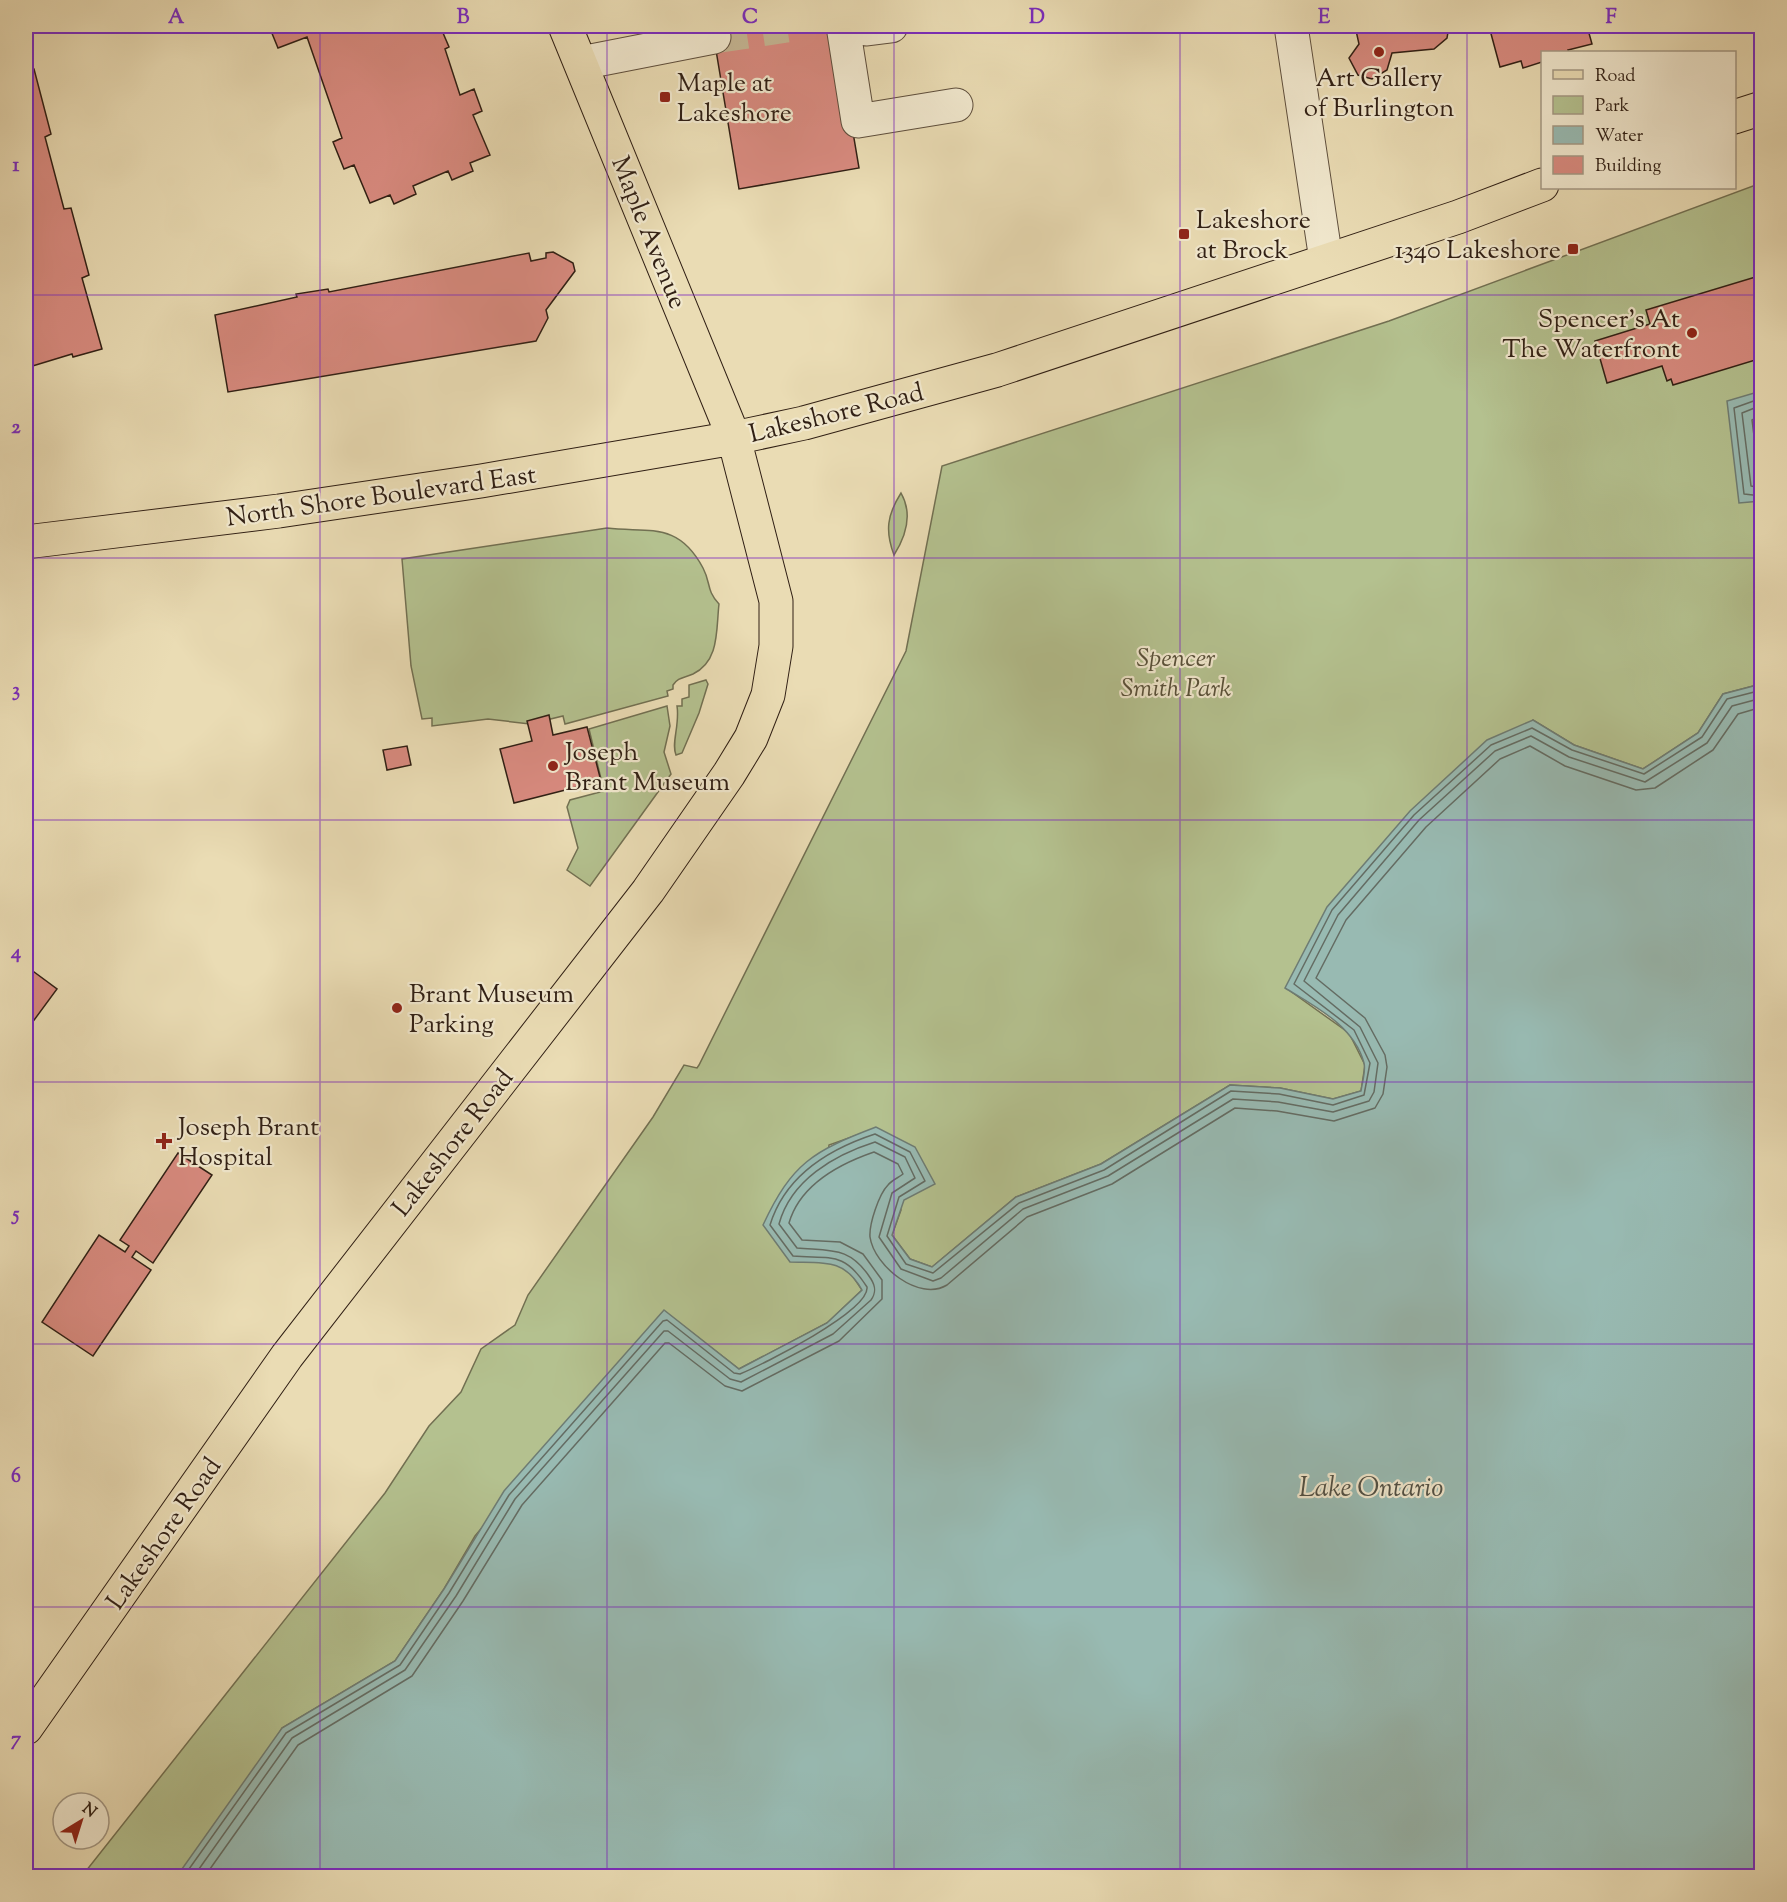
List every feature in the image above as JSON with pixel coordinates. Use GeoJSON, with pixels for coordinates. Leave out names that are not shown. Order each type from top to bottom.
{"type":"FeatureCollection","features":[{"type":"Feature","properties":{"kind":"main road","name":"Maple Avenue"},"geometry":{"type":"LineString","coordinates":[[566,26],[734,438]]}},
{"type":"Feature","properties":{"kind":"main road"},"geometry":{"type":"LineString","coordinates":[[1736,116],[1761,108]]}},
{"type":"Feature","properties":{"kind":"main road","name":"Lakeshore Road"},"geometry":{"type":"LineString","coordinates":[[26,1728],[287,1356],[648,891],[729,774],[751,738],[768,695],[776,646],[776,601],[734,438],[804,423],[997,370],[1458,217],[1541,185]]}},
{"type":"Feature","properties":{"kind":"main road","name":"North Shore Boulevard East"},"geometry":{"type":"LineString","coordinates":[[26,542],[308,507],[493,479],[734,438]]}},
{"type":"Feature","properties":{"kind":"street"},"geometry":{"type":"LineString","coordinates":[[843,26],[858,121],[956,105]]}},
{"type":"Feature","properties":{"kind":"street"},"geometry":{"type":"LineString","coordinates":[[859,26],[867,29],[891,26]]}},
{"type":"Feature","properties":{"kind":"street"},"geometry":{"type":"LineString","coordinates":[[1291,26],[1326,260]]}},
{"type":"Feature","properties":{"kind":"street"},"geometry":{"type":"LineString","coordinates":[[580,63],[714,37]]}},
{"type":"Feature","properties":{"kind":"green space","name":"Spencer Smith Park"},"geometry":{"type":"Polygon","coordinates":[[[1761,183],[1761,684],[1723,694],[1698,733],[1643,769],[1574,745],[1533,720],[1286,988],[1349,1033],[1365,1065],[1361,1091],[1333,1099],[1280,1088],[1230,1085],[1101,1164],[1016,1197],[932,1267],[910,1259],[892,1235],[901,1210],[877,1128],[829,1145],[818,1250],[850,1272],[862,1290],[827,1323],[739,1369],[664,1311],[475,1536],[444,1589],[395,1661],[282,1728],[200,1876],[82,1876],[102,1851],[111,1851],[111,1839],[385,1493],[429,1426],[461,1392],[481,1349],[515,1325],[528,1295],[653,1117],[684,1065],[697,1068],[699,1065],[906,651],[942,466],[1389,321],[1761,183]]]}},
{"type":"Feature","properties":{"kind":"green space"},"geometry":{"type":"Polygon","coordinates":[[[901,493],[907,509],[907,517],[905,533],[894,555],[889,538],[889,523],[901,493]]]}},
{"type":"Feature","properties":{"kind":"green space"},"geometry":{"type":"Polygon","coordinates":[[[607,528],[661,532],[673,536],[693,553],[703,568],[712,595],[719,604],[715,644],[708,661],[702,668],[677,680],[673,689],[667,691],[668,696],[565,724],[563,716],[530,724],[488,719],[432,726],[432,718],[422,719],[411,666],[402,559],[607,528]]]}},
{"type":"Feature","properties":{"kind":"green space"},"geometry":{"type":"Polygon","coordinates":[[[706,680],[708,684],[699,713],[682,753],[676,755],[674,745],[677,706],[682,706],[682,699],[689,697],[689,685],[706,680]]]}},
{"type":"Feature","properties":{"kind":"green space"},"geometry":{"type":"Polygon","coordinates":[[[667,706],[670,726],[664,752],[671,774],[590,886],[567,870],[578,848],[567,807],[570,800],[604,791],[589,729],[667,706]]]}},
{"type":"Feature","properties":{"kind":"water"},"geometry":{"type":"Polygon","coordinates":[[[1761,391],[1761,501],[1739,503],[1727,401],[1761,391]]]}},
{"type":"Feature","properties":{"kind":"water","name":"Lake Ontario"},"geometry":{"type":"Polygon","coordinates":[[[1761,684],[1761,1876],[177,1876],[282,1728],[395,1661],[444,1589],[504,1491],[664,1310],[739,1369],[827,1323],[862,1290],[848,1272],[840,1267],[823,1263],[790,1262],[763,1225],[784,1187],[795,1173],[820,1152],[876,1127],[915,1147],[935,1184],[904,1200],[892,1235],[910,1259],[932,1267],[1016,1197],[1101,1164],[1230,1085],[1280,1088],[1333,1099],[1361,1091],[1364,1063],[1352,1038],[1332,1019],[1285,988],[1327,907],[1410,811],[1487,740],[1533,720],[1574,745],[1643,769],[1698,733],[1723,694],[1761,684]]]}},
{"type":"Feature","properties":{"kind":"building"},"geometry":{"type":"Polygon","coordinates":[[[269,26],[440,26],[449,47],[445,49],[460,95],[474,89],[482,111],[473,115],[490,155],[470,163],[473,171],[452,180],[448,171],[413,186],[416,194],[394,204],[390,195],[370,203],[354,165],[344,169],[333,142],[342,138],[307,37],[278,48],[269,26]]]}},
{"type":"Feature","properties":{"kind":"building"},"geometry":{"type":"Polygon","coordinates":[[[712,26],[835,26],[859,168],[739,189],[712,26]]]}},
{"type":"Feature","properties":{"kind":"building","name":"Art Gallery of Burlington"},"geometry":{"type":"Polygon","coordinates":[[[1355,26],[1449,26],[1447,38],[1434,49],[1392,53],[1387,70],[1372,79],[1358,75],[1349,58],[1359,44],[1355,26]]]}},
{"type":"Feature","properties":{"kind":"building"},"geometry":{"type":"Polygon","coordinates":[[[1507,26],[1587,26],[1592,44],[1568,51],[1541,51],[1541,62],[1523,68],[1521,61],[1500,67],[1490,30],[1507,26]]]}},
{"type":"Feature","properties":{"kind":"building"},"geometry":{"type":"Polygon","coordinates":[[[26,64],[27,69],[34,69],[51,134],[45,137],[64,209],[71,208],[89,275],[82,278],[102,349],[73,357],[72,354],[26,368],[26,64]]]}},
{"type":"Feature","properties":{"kind":"building"},"geometry":{"type":"Polygon","coordinates":[[[553,252],[573,263],[575,271],[546,310],[548,318],[536,341],[228,392],[215,315],[297,297],[296,294],[328,289],[329,292],[529,253],[531,261],[546,258],[546,253],[553,252]]]}},
{"type":"Feature","properties":{"kind":"building","name":"Spencer's At The Waterfront"},"geometry":{"type":"Polygon","coordinates":[[[1762,275],[1762,358],[1673,385],[1671,379],[1667,381],[1662,366],[1607,383],[1595,341],[1650,324],[1646,310],[1762,275]]]}},
{"type":"Feature","properties":{"kind":"building"},"geometry":{"type":"Polygon","coordinates":[[[549,715],[553,735],[587,727],[601,781],[514,803],[500,749],[532,741],[527,721],[549,715]]]}},
{"type":"Feature","properties":{"kind":"building"},"geometry":{"type":"Polygon","coordinates":[[[407,746],[411,765],[387,770],[383,750],[407,746]]]}},
{"type":"Feature","properties":{"kind":"building"},"geometry":{"type":"Polygon","coordinates":[[[26,966],[57,989],[26,1031],[26,966]]]}},
{"type":"Feature","properties":{"kind":"building"},"geometry":{"type":"Polygon","coordinates":[[[178,1153],[212,1175],[153,1263],[136,1251],[132,1257],[151,1270],[93,1356],[42,1322],[99,1235],[125,1252],[129,1246],[120,1240],[178,1153]]]}},
{"type":"Feature","properties":{"kind":"tunnel"},"geometry":{"type":"LineString","coordinates":[[714,37],[787,26]]}},
{"type":"Feature","properties":{"kind":"place","name":"Art Gallery of Burlington"},"geometry":{"type":"Point","coordinates":[1379,52]}},
{"type":"Feature","properties":{"kind":"place","name":"Maple at Lakeshore"},"geometry":{"type":"Point","coordinates":[665,97]}},
{"type":"Feature","properties":{"kind":"place","name":"Lakeshore at Brock"},"geometry":{"type":"Point","coordinates":[1184,234]}},
{"type":"Feature","properties":{"kind":"place","name":"1340 Lakeshore"},"geometry":{"type":"Point","coordinates":[1573,249]}},
{"type":"Feature","properties":{"kind":"place","name":"Spencer's At The Waterfront"},"geometry":{"type":"Point","coordinates":[1692,333]}},
{"type":"Feature","properties":{"kind":"place","name":"Joseph Brant Museum"},"geometry":{"type":"Point","coordinates":[553,766]}},
{"type":"Feature","properties":{"kind":"place","name":"Brant Museum Parking"},"geometry":{"type":"Point","coordinates":[397,1008]}},
{"type":"Feature","properties":{"kind":"place","name":"Joseph Brant Hospital"},"geometry":{"type":"Point","coordinates":[164,1141]}}]}
